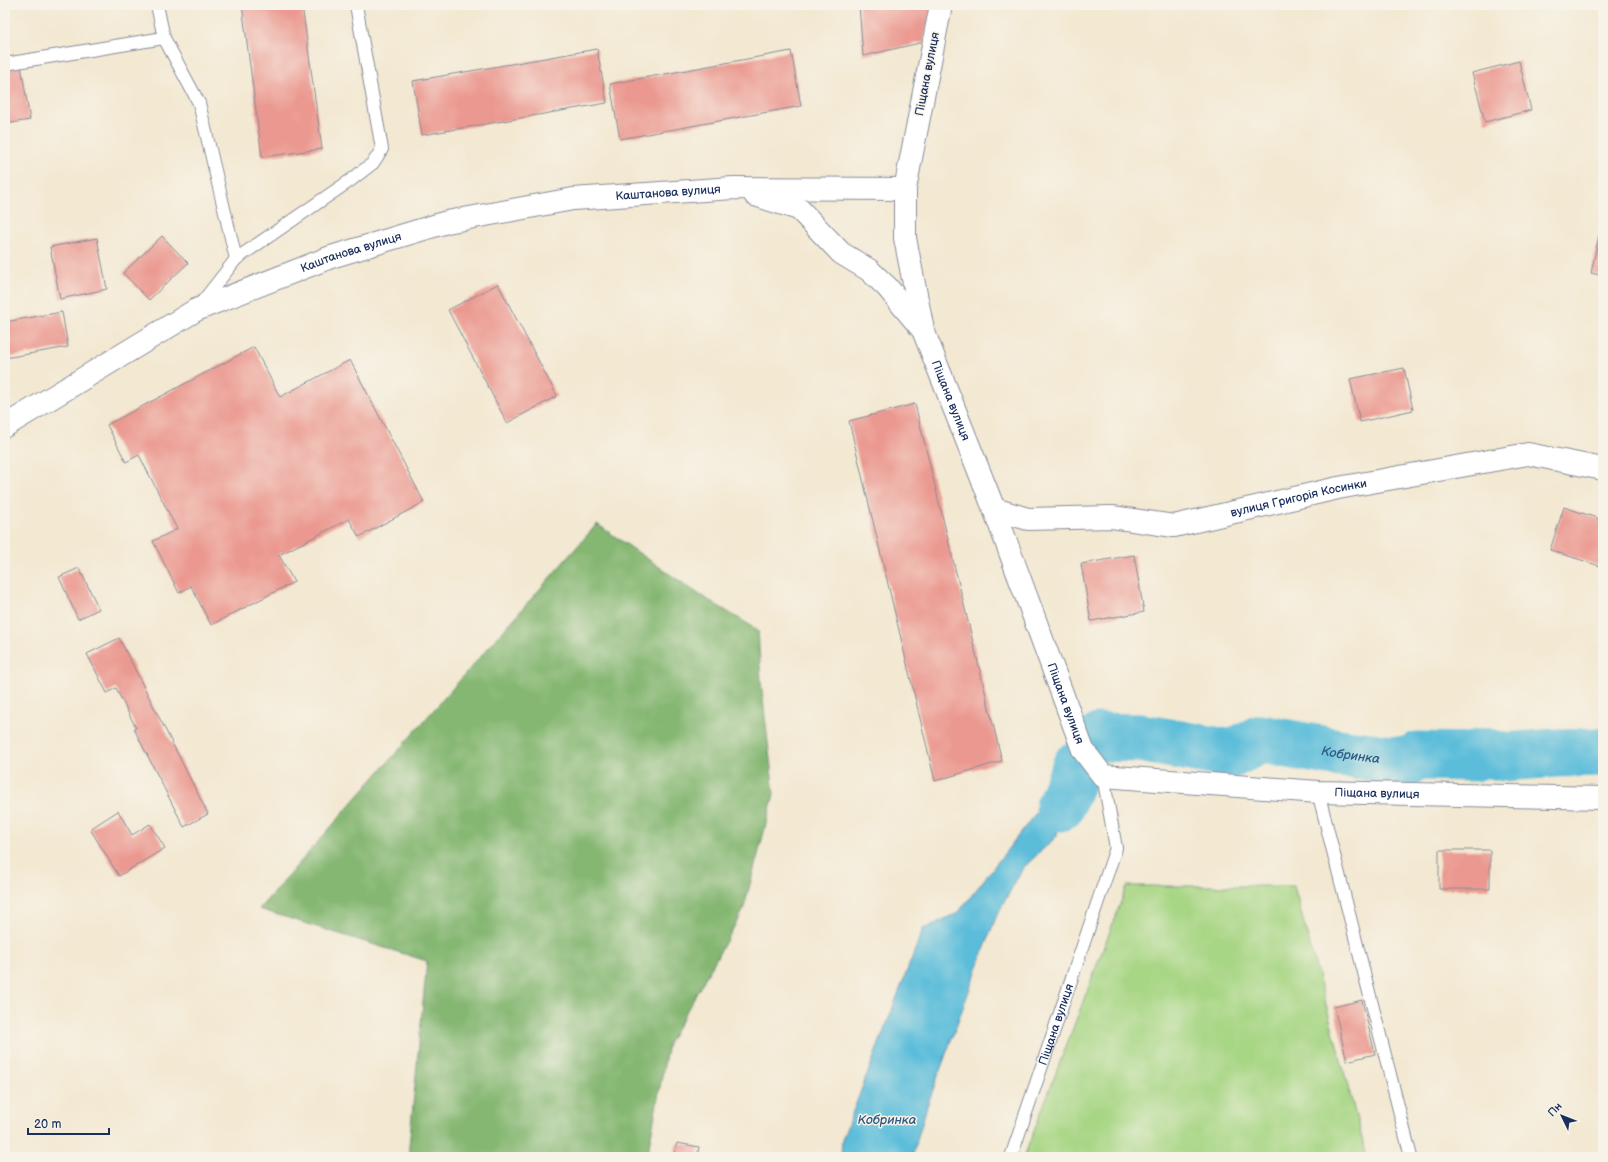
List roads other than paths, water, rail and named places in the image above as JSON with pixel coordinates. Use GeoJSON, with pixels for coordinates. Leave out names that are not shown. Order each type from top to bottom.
{"type":"FeatureCollection","features":[{"type":"Feature","properties":{"kind":"street","name":"Піщана вулиця"},"geometry":{"type":"LineString","coordinates":[[941,5],[905,189],[905,238],[923,330],[994,509],[1083,750],[1103,776],[1318,792],[1603,798]]}},
{"type":"Feature","properties":{"kind":"street","name":"Каштанова вулиця"},"geometry":{"type":"LineString","coordinates":[[732,188],[799,209],[841,253],[869,270],[887,288],[923,330]]}},
{"type":"Feature","properties":{"kind":"street","name":"Каштанова вулиця"},"geometry":{"type":"LineString","coordinates":[[5,426],[196,310],[331,257],[448,222],[573,199],[732,188],[905,189]]}},
{"type":"Feature","properties":{"kind":"street","name":"вулиця Григорія Косинки"},"geometry":{"type":"LineString","coordinates":[[994,509],[1028,519],[1112,517],[1174,526],[1338,488],[1528,454],[1603,469]]}},
{"type":"Feature","properties":{"kind":"lane"},"geometry":{"type":"LineString","coordinates":[[158,5],[164,38],[199,102],[236,258]]}},
{"type":"Feature","properties":{"kind":"lane"},"geometry":{"type":"LineString","coordinates":[[196,310],[236,258],[351,180],[373,163],[382,149],[356,5]]}},
{"type":"Feature","properties":{"kind":"lane"},"geometry":{"type":"LineString","coordinates":[[5,64],[164,38]]}},
{"type":"Feature","properties":{"kind":"lane","name":"Піщана вулиця"},"geometry":{"type":"LineString","coordinates":[[1011,1157],[1116,848],[1103,776]]}},
{"type":"Feature","properties":{"kind":"lane"},"geometry":{"type":"LineString","coordinates":[[1318,792],[1411,1157]]}},
{"type":"Feature","properties":{"kind":"water","name":"Кобринка"},"geometry":{"type":"Polygon","coordinates":[[[1060,807],[1057,836],[1023,868],[996,917],[927,1106],[912,1157],[841,1157],[842,1140],[923,929],[958,913],[1039,809],[1060,807]]]}},
{"type":"Feature","properties":{"kind":"waterway","name":"Кобринка"},"geometry":{"type":"LineString","coordinates":[[1101,737],[1140,738],[1231,754],[1261,739],[1339,753],[1408,762],[1418,756],[1474,757],[1484,752],[1504,757],[1556,753],[1603,752]]}},
{"type":"Feature","properties":{"kind":"waterway","name":"Кобринка"},"geometry":{"type":"LineString","coordinates":[[1060,807],[1077,765]]}}]}
